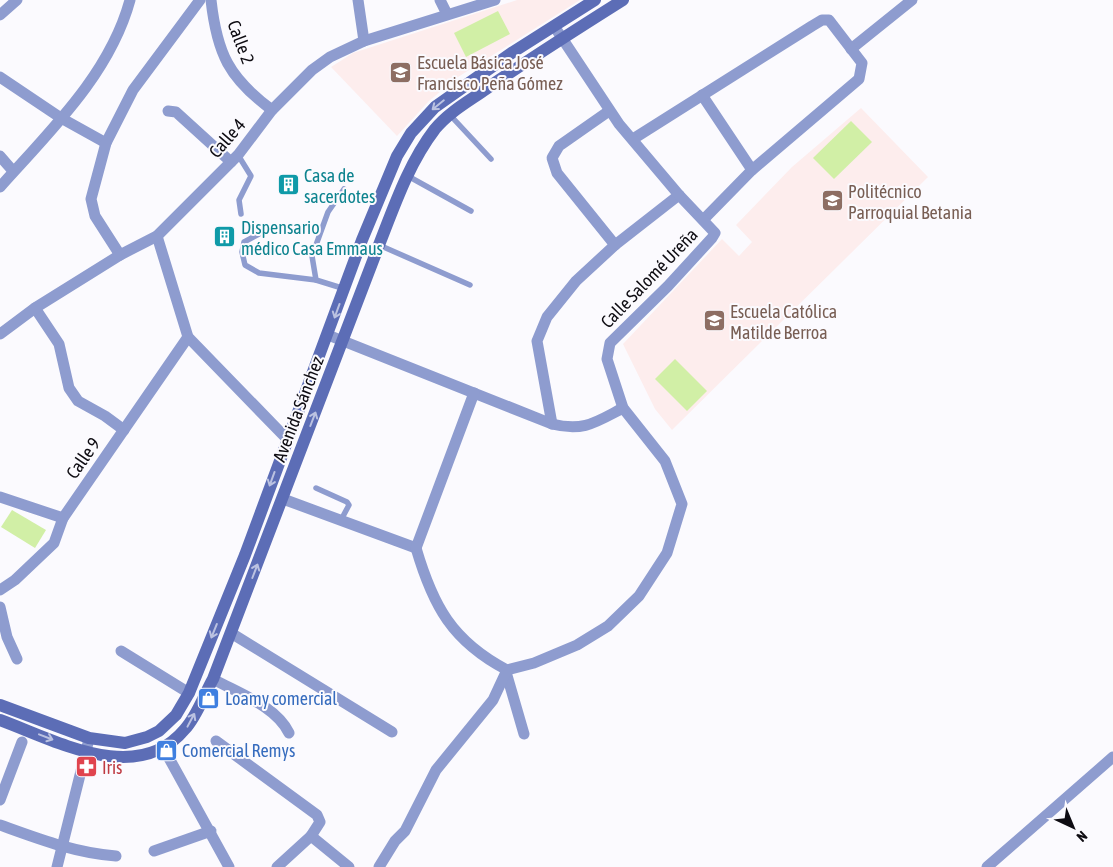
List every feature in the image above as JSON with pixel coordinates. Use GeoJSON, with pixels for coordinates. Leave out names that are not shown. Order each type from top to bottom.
{"type":"FeatureCollection","features":[{"type":"Feature","properties":{"kind":"street"},"geometry":{"type":"LineString","coordinates":[[0,15],[17,0]]}},
{"type":"Feature","properties":{"kind":"street"},"geometry":{"type":"LineString","coordinates":[[0,187],[85,90],[119,32],[130,0]]}},
{"type":"Feature","properties":{"kind":"street"},"geometry":{"type":"LineString","coordinates":[[120,255],[95,216],[91,199],[106,143],[133,90],[200,0]]}},
{"type":"Feature","properties":{"kind":"street","name":"Calle 2"},"geometry":{"type":"LineString","coordinates":[[211,0],[216,30],[230,69],[246,90],[272,110]]}},
{"type":"Feature","properties":{"kind":"street"},"geometry":{"type":"LineString","coordinates":[[358,0],[364,41]]}},
{"type":"Feature","properties":{"kind":"street"},"geometry":{"type":"LineString","coordinates":[[440,0],[447,14]]}},
{"type":"Feature","properties":{"kind":"street","name":"Calle 4"},"geometry":{"type":"LineString","coordinates":[[0,334],[35,308],[120,255],[157,236],[235,158],[272,110],[312,70],[330,57],[364,41],[495,0]]}},
{"type":"Feature","properties":{"kind":"street","name":"Avenida Sánchez"},"geometry":{"type":"LineString","coordinates":[[0,705],[89,738],[124,743],[148,737],[168,725],[189,693],[245,555],[362,240],[397,156],[424,117],[454,92],[595,0]]}},
{"type":"Feature","properties":{"kind":"street","name":"Avenida Sánchez"},"geometry":{"type":"LineString","coordinates":[[0,720],[88,752],[121,757],[148,754],[164,749],[187,728],[213,679],[406,175],[422,147],[437,127],[450,114],[623,0]]}},
{"type":"Feature","properties":{"kind":"street"},"geometry":{"type":"LineString","coordinates":[[851,49],[912,0]]}},
{"type":"Feature","properties":{"kind":"street"},"geometry":{"type":"LineString","coordinates":[[633,139],[822,20],[829,20],[862,63],[859,78],[752,170],[704,218]]}},
{"type":"Feature","properties":{"kind":"street","name":"Calle Salomé Ureña"},"geometry":{"type":"LineString","coordinates":[[506,671],[577,645],[608,626],[639,596],[667,554],[682,504],[665,461],[623,408],[607,359],[610,342],[668,286],[715,233],[704,218],[679,195],[610,111],[554,26]]}},
{"type":"Feature","properties":{"kind":"street"},"geometry":{"type":"LineString","coordinates":[[0,76],[61,118],[106,143]]}},
{"type":"Feature","properties":{"kind":"street"},"geometry":{"type":"LineString","coordinates":[[702,95],[752,170]]}},
{"type":"Feature","properties":{"kind":"street"},"geometry":{"type":"LineString","coordinates":[[168,111],[176,112],[235,158]]}},
{"type":"Feature","properties":{"kind":"street"},"geometry":{"type":"LineString","coordinates":[[610,111],[559,146],[552,158],[556,173],[615,245]]}},
{"type":"Feature","properties":{"kind":"street"},"geometry":{"type":"LineString","coordinates":[[0,156],[13,171]]}},
{"type":"Feature","properties":{"kind":"street"},"geometry":{"type":"LineString","coordinates":[[552,424],[538,341],[546,317],[576,281],[615,245],[679,195]]}},
{"type":"Feature","properties":{"kind":"street"},"geometry":{"type":"LineString","coordinates":[[157,236],[188,338],[287,439]]}},
{"type":"Feature","properties":{"kind":"street"},"geometry":{"type":"LineString","coordinates":[[362,240],[379,245]]}},
{"type":"Feature","properties":{"kind":"street"},"geometry":{"type":"LineString","coordinates":[[35,308],[59,344],[69,388],[78,401],[105,416],[124,430]]}},
{"type":"Feature","properties":{"kind":"street"},"geometry":{"type":"LineString","coordinates":[[328,335],[552,424],[570,429],[588,427],[623,408]]}},
{"type":"Feature","properties":{"kind":"street","name":"Calle 9"},"geometry":{"type":"LineString","coordinates":[[0,590],[15,580],[54,543],[64,518],[188,338]]}},
{"type":"Feature","properties":{"kind":"street"},"geometry":{"type":"LineString","coordinates":[[474,393],[416,548],[426,582],[443,615],[469,647],[506,671],[524,734]]}},
{"type":"Feature","properties":{"kind":"street"},"geometry":{"type":"LineString","coordinates":[[0,497],[64,518]]}},
{"type":"Feature","properties":{"kind":"street"},"geometry":{"type":"LineString","coordinates":[[283,499],[416,548]]}},
{"type":"Feature","properties":{"kind":"street"},"geometry":{"type":"LineString","coordinates":[[0,607],[7,637],[17,659]]}},
{"type":"Feature","properties":{"kind":"street"},"geometry":{"type":"LineString","coordinates":[[230,633],[392,732]]}},
{"type":"Feature","properties":{"kind":"street"},"geometry":{"type":"LineString","coordinates":[[121,651],[189,693]]}},
{"type":"Feature","properties":{"kind":"street"},"geometry":{"type":"LineString","coordinates":[[379,867],[395,841],[405,831],[436,770],[493,700],[506,671]]}},
{"type":"Feature","properties":{"kind":"street"},"geometry":{"type":"LineString","coordinates":[[213,679],[272,712],[289,733]]}},
{"type":"Feature","properties":{"kind":"street"},"geometry":{"type":"LineString","coordinates":[[57,867],[88,752],[89,738]]}},
{"type":"Feature","properties":{"kind":"street"},"geometry":{"type":"LineString","coordinates":[[216,741],[316,815],[320,822],[311,836],[277,867]]}},
{"type":"Feature","properties":{"kind":"street"},"geometry":{"type":"LineString","coordinates":[[0,800],[22,742]]}},
{"type":"Feature","properties":{"kind":"street"},"geometry":{"type":"LineString","coordinates":[[164,749],[211,831],[229,867]]}},
{"type":"Feature","properties":{"kind":"street"},"geometry":{"type":"LineString","coordinates":[[987,867],[1113,756]]}},
{"type":"Feature","properties":{"kind":"street"},"geometry":{"type":"LineString","coordinates":[[0,825],[61,847],[90,854],[116,856]]}},
{"type":"Feature","properties":{"kind":"street"},"geometry":{"type":"LineString","coordinates":[[154,852],[211,831]]}},
{"type":"Feature","properties":{"kind":"street"},"geometry":{"type":"LineString","coordinates":[[311,836],[349,867]]}},
{"type":"Feature","properties":{"kind":"lane"},"geometry":{"type":"LineString","coordinates":[[450,114],[491,159]]}},
{"type":"Feature","properties":{"kind":"lane"},"geometry":{"type":"LineString","coordinates":[[235,158],[251,176],[239,200],[241,214]]}},
{"type":"Feature","properties":{"kind":"lane"},"geometry":{"type":"LineString","coordinates":[[406,175],[470,211]]}},
{"type":"Feature","properties":{"kind":"lane"},"geometry":{"type":"LineString","coordinates":[[316,280],[312,256],[328,212],[344,189]]}},
{"type":"Feature","properties":{"kind":"lane"},"geometry":{"type":"LineString","coordinates":[[259,234],[244,242],[242,252],[245,265],[259,273],[316,280],[345,289]]}},
{"type":"Feature","properties":{"kind":"lane"},"geometry":{"type":"LineString","coordinates":[[379,245],[470,285]]}},
{"type":"Feature","properties":{"kind":"lane"},"geometry":{"type":"LineString","coordinates":[[316,488],[347,502],[349,505],[341,520]]}},
{"type":"Feature","properties":{"kind":"shaded area","name":"Escuela Básica José Francisco Peña Gómez"},"geometry":{"type":"Polygon","coordinates":[[[517,0],[580,0],[458,77],[429,101],[397,136],[331,67],[353,53],[517,0]]]}},
{"type":"Feature","properties":{"kind":"shaded area"},"geometry":{"type":"Polygon","coordinates":[[[861,108],[928,177],[672,430],[655,409],[623,344],[722,239],[739,256],[752,242],[736,225],[792,167],[861,108]]]}},
{"type":"Feature","properties":{"kind":"green space"},"geometry":{"type":"Polygon","coordinates":[[[498,11],[510,34],[466,57],[454,33],[498,11]]]}},
{"type":"Feature","properties":{"kind":"green space"},"geometry":{"type":"Polygon","coordinates":[[[851,121],[872,142],[834,179],[813,158],[851,121]]]}},
{"type":"Feature","properties":{"kind":"green space"},"geometry":{"type":"Polygon","coordinates":[[[675,359],[707,391],[687,411],[655,379],[675,359]]]}},
{"type":"Feature","properties":{"kind":"green space"},"geometry":{"type":"Polygon","coordinates":[[[12,510],[46,530],[35,548],[1,527],[12,510]]]}},
{"type":"Feature","properties":{"kind":"place","name":"Escuela Básica José Francisco Peña Gómez"},"geometry":{"type":"Point","coordinates":[401,72]}},
{"type":"Feature","properties":{"kind":"place","name":"Casa de sacerdotes"},"geometry":{"type":"Point","coordinates":[288,185]}},
{"type":"Feature","properties":{"kind":"place","name":"Politécnico Parroquial Betania"},"geometry":{"type":"Point","coordinates":[832,201]}},
{"type":"Feature","properties":{"kind":"place","name":"Dispensario médico Casa Emmaus"},"geometry":{"type":"Point","coordinates":[225,237]}},
{"type":"Feature","properties":{"kind":"place","name":"Escuela Católica Matilde Berroa"},"geometry":{"type":"Point","coordinates":[714,321]}},
{"type":"Feature","properties":{"kind":"place","name":"Loamy comercial"},"geometry":{"type":"Point","coordinates":[209,698]}},
{"type":"Feature","properties":{"kind":"place","name":"Comercial Remys"},"geometry":{"type":"Point","coordinates":[166,750]}},
{"type":"Feature","properties":{"kind":"place","name":"Iris"},"geometry":{"type":"Point","coordinates":[86,767]}}]}
